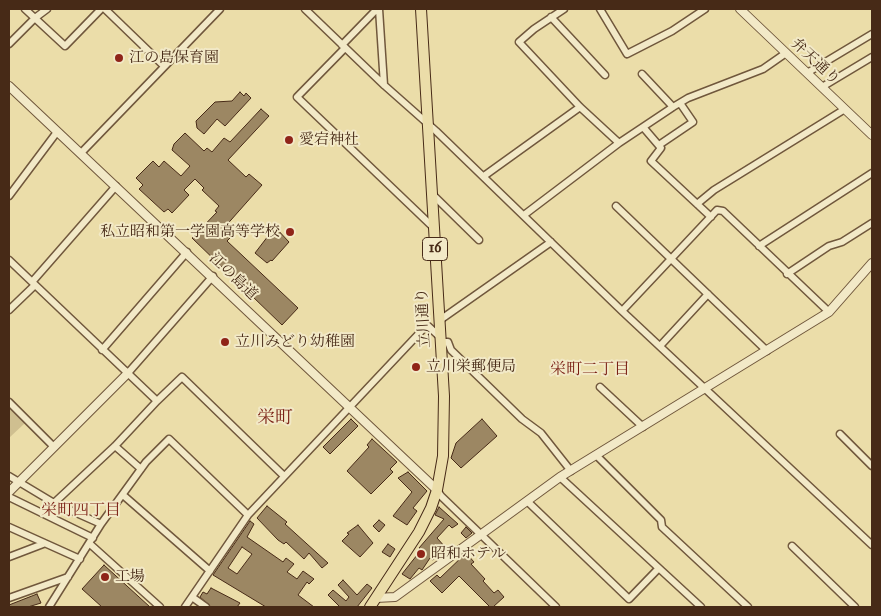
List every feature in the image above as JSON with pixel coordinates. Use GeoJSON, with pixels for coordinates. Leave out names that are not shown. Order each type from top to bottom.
{"type":"FeatureCollection","features":[{"type":"Feature","properties":{"kind":"main road","name":"立川通り"},"geometry":{"type":"LineString","coordinates":[[373,603],[419,532],[438,490],[441,472],[444,429],[441,340],[421,9]]}},
{"type":"Feature","properties":{"kind":"street"},"geometry":{"type":"LineString","coordinates":[[25,9],[65,46],[103,9],[164,66]]}},
{"type":"Feature","properties":{"kind":"street"},"geometry":{"type":"LineString","coordinates":[[9,44],[35,18],[47,9]]}},
{"type":"Feature","properties":{"kind":"street"},"geometry":{"type":"LineString","coordinates":[[81,153],[220,9]]}},
{"type":"Feature","properties":{"kind":"street"},"geometry":{"type":"LineString","coordinates":[[304,9],[484,176],[622,311],[872,545]]}},
{"type":"Feature","properties":{"kind":"street"},"geometry":{"type":"LineString","coordinates":[[378,9],[297,97],[434,228]]}},
{"type":"Feature","properties":{"kind":"street"},"geometry":{"type":"LineString","coordinates":[[378,9],[384,85]]}},
{"type":"Feature","properties":{"kind":"street"},"geometry":{"type":"LineString","coordinates":[[564,9],[554,13],[519,42],[580,107],[619,143]]}},
{"type":"Feature","properties":{"kind":"street"},"geometry":{"type":"LineString","coordinates":[[600,9],[627,54],[672,31],[705,9]]}},
{"type":"Feature","properties":{"kind":"street","name":"弁天通り"},"geometry":{"type":"LineString","coordinates":[[740,9],[872,134]]}},
{"type":"Feature","properties":{"kind":"street"},"geometry":{"type":"LineString","coordinates":[[554,13],[605,76]]}},
{"type":"Feature","properties":{"kind":"street"},"geometry":{"type":"LineString","coordinates":[[807,73],[872,34]]}},
{"type":"Feature","properties":{"kind":"street"},"geometry":{"type":"LineString","coordinates":[[524,215],[619,143],[673,107],[763,69],[786,53]]}},
{"type":"Feature","properties":{"kind":"street"},"geometry":{"type":"LineString","coordinates":[[822,87],[872,57]]}},
{"type":"Feature","properties":{"kind":"street"},"geometry":{"type":"LineString","coordinates":[[642,74],[673,107]]}},
{"type":"Feature","properties":{"kind":"street","name":"江の島道"},"geometry":{"type":"LineString","coordinates":[[9,86],[213,276],[349,408],[438,490]]}},
{"type":"Feature","properties":{"kind":"street"},"geometry":{"type":"LineString","coordinates":[[659,145],[693,122],[680,103]]}},
{"type":"Feature","properties":{"kind":"street"},"geometry":{"type":"LineString","coordinates":[[484,176],[580,107]]}},
{"type":"Feature","properties":{"kind":"street"},"geometry":{"type":"LineString","coordinates":[[697,204],[721,186],[845,109]]}},
{"type":"Feature","properties":{"kind":"street"},"geometry":{"type":"LineString","coordinates":[[643,127],[659,145],[660,152],[651,161],[711,217]]}},
{"type":"Feature","properties":{"kind":"street"},"geometry":{"type":"LineString","coordinates":[[9,196],[58,132]]}},
{"type":"Feature","properties":{"kind":"street"},"geometry":{"type":"LineString","coordinates":[[759,246],[872,173]]}},
{"type":"Feature","properties":{"kind":"street"},"geometry":{"type":"LineString","coordinates":[[9,310],[116,186]]}},
{"type":"Feature","properties":{"kind":"street"},"geometry":{"type":"LineString","coordinates":[[432,194],[479,240]]}},
{"type":"Feature","properties":{"kind":"street"},"geometry":{"type":"LineString","coordinates":[[616,206],[767,351]]}},
{"type":"Feature","properties":{"kind":"street"},"geometry":{"type":"LineString","coordinates":[[622,311],[718,210],[723,211],[829,312]]}},
{"type":"Feature","properties":{"kind":"street"},"geometry":{"type":"LineString","coordinates":[[788,274],[829,246],[842,242],[872,223]]}},
{"type":"Feature","properties":{"kind":"street"},"geometry":{"type":"LineString","coordinates":[[440,320],[551,242]]}},
{"type":"Feature","properties":{"kind":"street"},"geometry":{"type":"LineString","coordinates":[[102,350],[187,252]]}},
{"type":"Feature","properties":{"kind":"street"},"geometry":{"type":"LineString","coordinates":[[9,260],[157,401]]}},
{"type":"Feature","properties":{"kind":"street"},"geometry":{"type":"LineString","coordinates":[[373,603],[395,597],[560,477],[829,312],[872,263]]}},
{"type":"Feature","properties":{"kind":"street"},"geometry":{"type":"LineString","coordinates":[[9,492],[128,373],[213,276]]}},
{"type":"Feature","properties":{"kind":"street"},"geometry":{"type":"LineString","coordinates":[[660,346],[708,294]]}},
{"type":"Feature","properties":{"kind":"street"},"geometry":{"type":"LineString","coordinates":[[185,607],[248,515],[427,325],[441,340],[448,342],[451,350],[522,419],[541,433],[571,470]]}},
{"type":"Feature","properties":{"kind":"street"},"geometry":{"type":"LineString","coordinates":[[54,503],[115,446],[182,377],[284,476]]}},
{"type":"Feature","properties":{"kind":"street"},"geometry":{"type":"LineString","coordinates":[[600,387],[643,427]]}},
{"type":"Feature","properties":{"kind":"street"},"geometry":{"type":"LineString","coordinates":[[9,402],[54,446]]}},
{"type":"Feature","properties":{"kind":"street"},"geometry":{"type":"LineString","coordinates":[[840,434],[872,466]]}},
{"type":"Feature","properties":{"kind":"street"},"geometry":{"type":"LineString","coordinates":[[49,607],[102,524],[141,469],[169,439],[248,515]]}},
{"type":"Feature","properties":{"kind":"street"},"geometry":{"type":"LineString","coordinates":[[115,446],[141,469]]}},
{"type":"Feature","properties":{"kind":"street"},"geometry":{"type":"LineString","coordinates":[[596,456],[661,520],[662,527],[748,607]]}},
{"type":"Feature","properties":{"kind":"street"},"geometry":{"type":"LineString","coordinates":[[9,476],[54,503],[102,524]]}},
{"type":"Feature","properties":{"kind":"street"},"geometry":{"type":"LineString","coordinates":[[560,477],[701,607]]}},
{"type":"Feature","properties":{"kind":"street"},"geometry":{"type":"LineString","coordinates":[[438,490],[441,496],[481,536],[556,607]]}},
{"type":"Feature","properties":{"kind":"street"},"geometry":{"type":"LineString","coordinates":[[123,495],[210,571]]}},
{"type":"Feature","properties":{"kind":"street"},"geometry":{"type":"LineString","coordinates":[[9,496],[92,541],[160,607]]}},
{"type":"Feature","properties":{"kind":"street"},"geometry":{"type":"LineString","coordinates":[[527,501],[628,599],[658,569]]}},
{"type":"Feature","properties":{"kind":"street"},"geometry":{"type":"LineString","coordinates":[[9,527],[43,544],[80,559]]}},
{"type":"Feature","properties":{"kind":"street"},"geometry":{"type":"LineString","coordinates":[[9,557],[43,544]]}},
{"type":"Feature","properties":{"kind":"street"},"geometry":{"type":"LineString","coordinates":[[792,546],[855,607]]}},
{"type":"Feature","properties":{"kind":"street"},"geometry":{"type":"LineString","coordinates":[[9,598],[68,577]]}},
{"type":"Feature","properties":{"kind":"street"},"geometry":{"type":"LineString","coordinates":[[192,597],[206,607]]}},
{"type":"Feature","properties":{"kind":"shaded area"},"geometry":{"type":"Polygon","coordinates":[[[9,408],[25,423],[9,438],[9,408]]]}},
{"type":"Feature","properties":{"kind":"building"},"geometry":{"type":"Polygon","coordinates":[[[240,92],[244,96],[246,93],[251,98],[225,126],[217,119],[204,134],[197,128],[196,121],[215,102],[232,101],[240,92]]]}},
{"type":"Feature","properties":{"kind":"building"},"geometry":{"type":"Polygon","coordinates":[[[261,109],[269,116],[228,160],[246,177],[249,174],[262,185],[223,229],[231,237],[227,241],[298,308],[282,325],[192,238],[217,212],[215,211],[219,206],[202,190],[204,188],[195,179],[184,190],[189,195],[172,213],[168,209],[164,212],[139,189],[143,185],[136,178],[153,161],[159,167],[164,161],[181,176],[190,166],[172,150],[174,144],[185,133],[204,151],[207,148],[212,152],[224,138],[230,142],[261,109]]]}},
{"type":"Feature","properties":{"kind":"building"},"geometry":{"type":"Polygon","coordinates":[[[275,227],[289,242],[272,261],[267,263],[255,253],[275,227]]]}},
{"type":"Feature","properties":{"kind":"building"},"geometry":{"type":"Polygon","coordinates":[[[351,419],[358,426],[330,454],[323,447],[351,419]]]}},
{"type":"Feature","properties":{"kind":"building"},"geometry":{"type":"Polygon","coordinates":[[[482,419],[497,436],[461,468],[451,458],[456,443],[482,419]]]}},
{"type":"Feature","properties":{"kind":"building"},"geometry":{"type":"Polygon","coordinates":[[[372,439],[397,462],[390,469],[393,472],[371,494],[347,471],[369,447],[367,445],[372,439]]]}},
{"type":"Feature","properties":{"kind":"building"},"geometry":{"type":"Polygon","coordinates":[[[408,472],[427,491],[413,508],[417,511],[407,525],[393,516],[412,492],[398,478],[408,472]]]}},
{"type":"Feature","properties":{"kind":"building"},"geometry":{"type":"Polygon","coordinates":[[[267,506],[287,522],[285,524],[328,563],[322,568],[309,553],[304,559],[286,542],[284,544],[278,540],[257,518],[267,506]]]}},
{"type":"Feature","properties":{"kind":"building"},"geometry":{"type":"Polygon","coordinates":[[[439,507],[458,524],[452,528],[449,525],[437,538],[446,548],[433,560],[430,558],[422,570],[419,568],[410,579],[402,574],[421,550],[419,548],[444,519],[435,515],[439,507]]]}},
{"type":"Feature","properties":{"kind":"building"},"geometry":{"type":"Polygon","coordinates":[[[379,520],[385,525],[379,532],[373,526],[379,520]]]}},
{"type":"Feature","properties":{"kind":"building"},"geometry":{"type":"Polygon","coordinates":[[[250,521],[254,524],[247,537],[283,562],[286,558],[294,564],[287,572],[297,579],[303,571],[314,579],[309,584],[307,582],[298,595],[314,607],[266,607],[213,575],[250,521]],[[242,547],[228,568],[237,574],[252,554],[242,547]]]}},
{"type":"Feature","properties":{"kind":"building"},"geometry":{"type":"Polygon","coordinates":[[[358,525],[373,543],[360,557],[342,541],[349,534],[347,533],[358,525]]]}},
{"type":"Feature","properties":{"kind":"building"},"geometry":{"type":"Polygon","coordinates":[[[466,527],[472,533],[466,538],[461,533],[466,527]]]}},
{"type":"Feature","properties":{"kind":"building"},"geometry":{"type":"Polygon","coordinates":[[[388,544],[395,549],[390,557],[382,552],[388,544]]]}},
{"type":"Feature","properties":{"kind":"building"},"geometry":{"type":"Polygon","coordinates":[[[466,553],[474,562],[471,564],[485,579],[483,581],[494,593],[498,590],[504,597],[493,607],[490,607],[459,576],[442,593],[430,581],[437,575],[440,578],[466,553]]]}},
{"type":"Feature","properties":{"kind":"building","name":"工場"},"geometry":{"type":"Polygon","coordinates":[[[104,565],[150,607],[102,607],[82,589],[104,565]]]}},
{"type":"Feature","properties":{"kind":"building"},"geometry":{"type":"Polygon","coordinates":[[[343,580],[357,595],[367,584],[372,588],[357,607],[340,607],[328,595],[333,590],[346,601],[349,597],[338,585],[343,580]]]}},
{"type":"Feature","properties":{"kind":"building"},"geometry":{"type":"Polygon","coordinates":[[[211,588],[240,603],[237,607],[211,607],[200,597],[203,592],[207,594],[211,588]]]}},
{"type":"Feature","properties":{"kind":"building"},"geometry":{"type":"Polygon","coordinates":[[[37,594],[41,603],[28,607],[9,607],[9,605],[37,594]]]}},
{"type":"Feature","properties":{"kind":"place","name":"江の島保育園"},"geometry":{"type":"Point","coordinates":[119,58]}},
{"type":"Feature","properties":{"kind":"place","name":"愛宕神社"},"geometry":{"type":"Point","coordinates":[289,140]}},
{"type":"Feature","properties":{"kind":"place","name":"私立昭和第一学園高等学校"},"geometry":{"type":"Point","coordinates":[290,232]}},
{"type":"Feature","properties":{"kind":"place","name":"立川みどり幼稚園"},"geometry":{"type":"Point","coordinates":[225,342]}},
{"type":"Feature","properties":{"kind":"place","name":"立川栄郵便局"},"geometry":{"type":"Point","coordinates":[416,367]}},
{"type":"Feature","properties":{"kind":"place","name":"昭和ホテル"},"geometry":{"type":"Point","coordinates":[421,554]}},
{"type":"Feature","properties":{"kind":"place","name":"工場"},"geometry":{"type":"Point","coordinates":[105,577]}},
{"type":"Feature","properties":{"kind":"district","name":"栄町二丁目"},"geometry":{"type":"Point","coordinates":[590,370]}},
{"type":"Feature","properties":{"kind":"district","name":"栄町"},"geometry":{"type":"Point","coordinates":[275,419]}},
{"type":"Feature","properties":{"kind":"district","name":"栄町四丁目"},"geometry":{"type":"Point","coordinates":[81,511]}}]}
